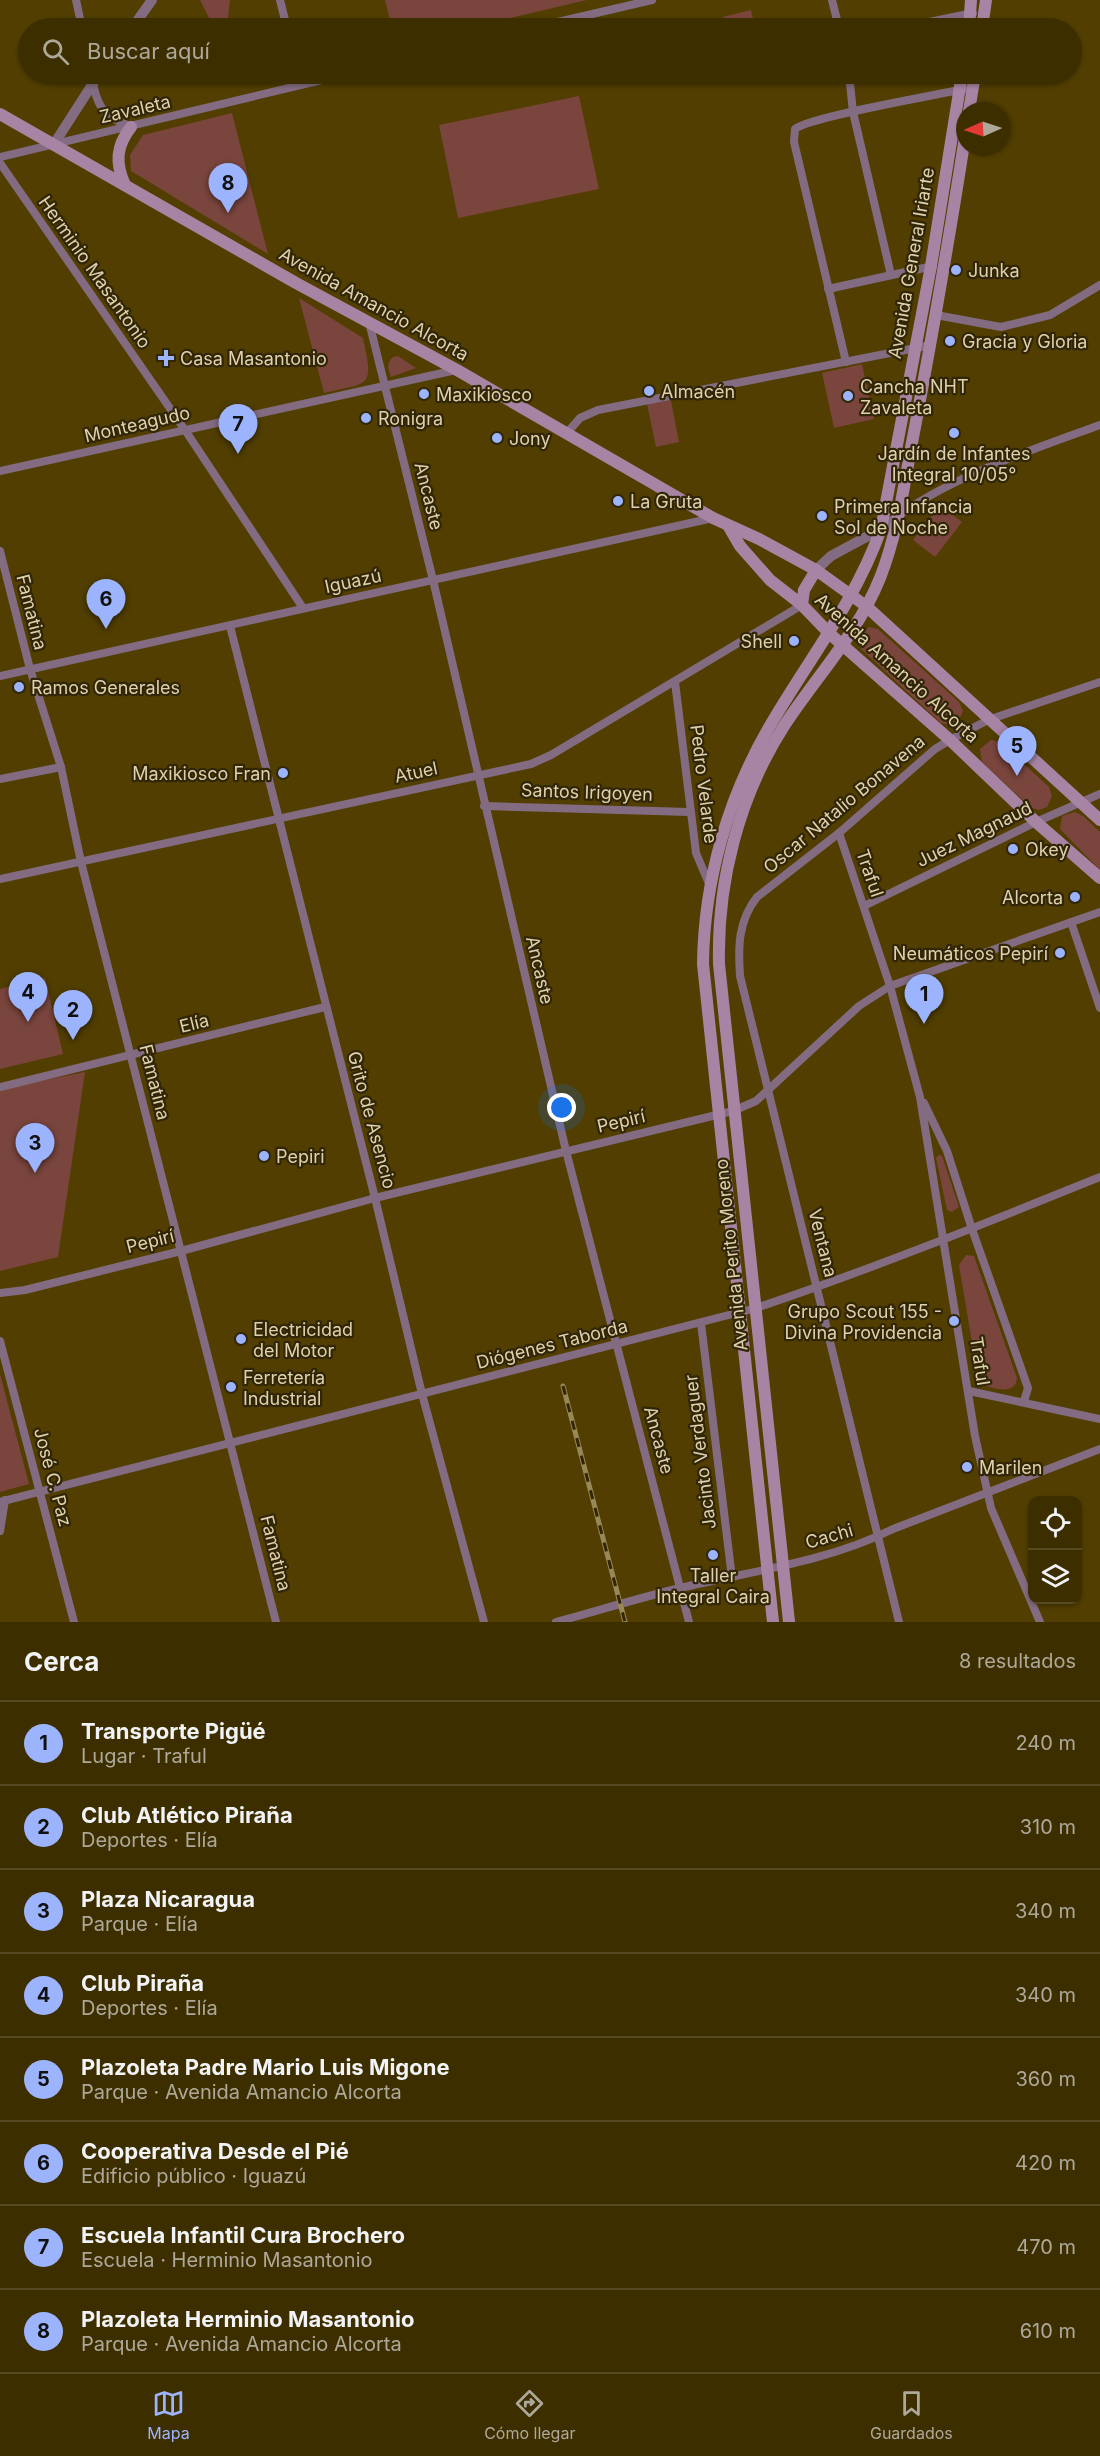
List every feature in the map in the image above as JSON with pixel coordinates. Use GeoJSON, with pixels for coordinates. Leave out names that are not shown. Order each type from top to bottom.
{"type":"FeatureCollection","features":[{"type":"Feature","properties":{"kind":"main road"},"geometry":{"type":"LineString","coordinates":[[971,0],[971,18]]}},
{"type":"Feature","properties":{"kind":"main road","name":"Avenida General Iriarte"},"geometry":{"type":"LineString","coordinates":[[830,634],[852,596],[873,553],[881,530],[931,266],[960,84]]}},
{"type":"Feature","properties":{"kind":"main road"},"geometry":{"type":"LineString","coordinates":[[970,102],[973,84]]}},
{"type":"Feature","properties":{"kind":"main road","name":"Avenida Amancio Alcorta"},"geometry":{"type":"LineString","coordinates":[[0,114],[457,370],[729,527],[759,539],[816,570],[866,606],[1100,820]]}},
{"type":"Feature","properties":{"kind":"main road"},"geometry":{"type":"LineString","coordinates":[[125,185],[117,161],[121,143],[131,127]]}},
{"type":"Feature","properties":{"kind":"main road","name":"Avenida General Iriarte"},"geometry":{"type":"LineString","coordinates":[[843,645],[866,606],[886,561],[898,515],[931,345],[962,156]]}},
{"type":"Feature","properties":{"kind":"main road","name":"Avenida Amancio Alcorta"},"geometry":{"type":"LineString","coordinates":[[729,527],[740,546],[770,580],[802,605],[830,634],[950,740],[1036,822],[1100,878]]}},
{"type":"Feature","properties":{"kind":"main road"},"geometry":{"type":"LineString","coordinates":[[802,605],[804,590],[816,570]]}},
{"type":"Feature","properties":{"kind":"main road","name":"Avenida Perito Moreno"},"geometry":{"type":"LineString","coordinates":[[773,1622],[703,964],[704,929],[710,886],[720,843],[747,769],[771,723],[830,634]]}},
{"type":"Feature","properties":{"kind":"main road","name":"Avenida Perito Moreno"},"geometry":{"type":"LineString","coordinates":[[789,1622],[733,1111],[718,931],[724,885],[741,817],[763,765],[784,727],[843,645]]}},
{"type":"Feature","properties":{"kind":"street"},"geometry":{"type":"LineString","coordinates":[[76,0],[80,18]]}},
{"type":"Feature","properties":{"kind":"street"},"geometry":{"type":"LineString","coordinates":[[139,18],[152,0]]}},
{"type":"Feature","properties":{"kind":"street"},"geometry":{"type":"LineString","coordinates":[[280,0],[284,18]]}},
{"type":"Feature","properties":{"kind":"street"},"geometry":{"type":"LineString","coordinates":[[575,18],[652,0]]}},
{"type":"Feature","properties":{"kind":"street"},"geometry":{"type":"LineString","coordinates":[[832,0],[836,18]]}},
{"type":"Feature","properties":{"kind":"street"},"geometry":{"type":"LineString","coordinates":[[948,18],[972,13],[986,5]]}},
{"type":"Feature","properties":{"kind":"street"},"geometry":{"type":"LineString","coordinates":[[54,144],[89,84]]}},
{"type":"Feature","properties":{"kind":"street"},"geometry":{"type":"LineString","coordinates":[[93,84],[96,99],[104,112],[116,122],[131,127]]}},
{"type":"Feature","properties":{"kind":"street","name":"Zavaleta"},"geometry":{"type":"LineString","coordinates":[[0,157],[305,84]]}},
{"type":"Feature","properties":{"kind":"street"},"geometry":{"type":"LineString","coordinates":[[850,84],[853,112],[891,275]]}},
{"type":"Feature","properties":{"kind":"street"},"geometry":{"type":"LineString","coordinates":[[846,362],[793,136],[795,129],[800,125],[853,112],[973,87]]}},
{"type":"Feature","properties":{"kind":"street","name":"Herminio Masantonio"},"geometry":{"type":"LineString","coordinates":[[0,163],[184,430],[303,608]]}},
{"type":"Feature","properties":{"kind":"street"},"geometry":{"type":"LineString","coordinates":[[828,289],[945,263]]}},
{"type":"Feature","properties":{"kind":"street"},"geometry":{"type":"LineString","coordinates":[[936,315],[1001,327],[1050,315],[1100,285]]}},
{"type":"Feature","properties":{"kind":"street","name":"Ancaste"},"geometry":{"type":"LineString","coordinates":[[369,322],[434,580],[477,776],[566,1151],[689,1622]]}},
{"type":"Feature","properties":{"kind":"street"},"geometry":{"type":"LineString","coordinates":[[566,434],[580,418],[598,410],[931,345]]}},
{"type":"Feature","properties":{"kind":"street","name":"Monteagudo"},"geometry":{"type":"LineString","coordinates":[[0,471],[457,370]]}},
{"type":"Feature","properties":{"kind":"street"},"geometry":{"type":"LineString","coordinates":[[816,570],[831,556],[881,530],[898,515],[978,474],[1024,453],[1100,425]]}},
{"type":"Feature","properties":{"kind":"street","name":"Iguazú"},"geometry":{"type":"LineString","coordinates":[[0,676],[713,518]]}},
{"type":"Feature","properties":{"kind":"street","name":"Famatina"},"geometry":{"type":"LineString","coordinates":[[0,551],[30,669],[61,767],[81,862],[276,1622]]}},
{"type":"Feature","properties":{"kind":"street","name":"Atuel"},"geometry":{"type":"LineString","coordinates":[[0,879],[518,767],[551,755],[802,605]]}},
{"type":"Feature","properties":{"kind":"street","name":"Grito de Asencio"},"geometry":{"type":"LineString","coordinates":[[230,626],[375,1198],[422,1394],[484,1622]]}},
{"type":"Feature","properties":{"kind":"street","name":"Pedro Velarde"},"geometry":{"type":"LineString","coordinates":[[675,682],[689,812],[696,853],[710,886]]}},
{"type":"Feature","properties":{"kind":"street","name":"Oscar Natalio Bonavena"},"geometry":{"type":"LineString","coordinates":[[749,907],[757,897],[839,833],[935,749],[988,720],[1100,682]]}},
{"type":"Feature","properties":{"kind":"street"},"geometry":{"type":"LineString","coordinates":[[0,779],[61,767]]}},
{"type":"Feature","properties":{"kind":"street","name":"Juez Magnaud"},"geometry":{"type":"LineString","coordinates":[[864,906],[1036,822],[1100,794]]}},
{"type":"Feature","properties":{"kind":"street","name":"Santos Irigoyen"},"geometry":{"type":"LineString","coordinates":[[484,806],[689,812]]}},
{"type":"Feature","properties":{"kind":"street","name":"Traful"},"geometry":{"type":"LineString","coordinates":[[839,833],[890,986],[920,1097],[987,1493],[991,1508],[1040,1622]]}},
{"type":"Feature","properties":{"kind":"street","name":"Ventana"},"geometry":{"type":"LineString","coordinates":[[749,907],[741,926],[739,940],[740,976],[899,1622]]}},
{"type":"Feature","properties":{"kind":"street","name":"Pepirí"},"geometry":{"type":"LineString","coordinates":[[0,1293],[25,1290],[181,1251],[375,1198],[733,1111],[756,1101],[859,1006],[890,986],[1100,912]]}},
{"type":"Feature","properties":{"kind":"street"},"geometry":{"type":"LineString","coordinates":[[1071,922],[1100,1008]]}},
{"type":"Feature","properties":{"kind":"street","name":"Elía"},"geometry":{"type":"LineString","coordinates":[[0,1088],[325,1007]]}},
{"type":"Feature","properties":{"kind":"street","name":"Traful"},"geometry":{"type":"LineString","coordinates":[[920,1097],[947,1151],[1028,1388],[1024,1401]]}},
{"type":"Feature","properties":{"kind":"street","name":"Diógenes Taborda"},"geometry":{"type":"LineString","coordinates":[[3,1501],[756,1308],[817,1288],[972,1229],[1100,1177]]}},
{"type":"Feature","properties":{"kind":"street","name":"Jacinto Verdaguer"},"geometry":{"type":"LineString","coordinates":[[701,1323],[732,1578]]}},
{"type":"Feature","properties":{"kind":"street","name":"José C. Paz"},"geometry":{"type":"LineString","coordinates":[[0,1341],[74,1622]]}},
{"type":"Feature","properties":{"kind":"street"},"geometry":{"type":"LineString","coordinates":[[969,1391],[1100,1419]]}},
{"type":"Feature","properties":{"kind":"street","name":"Cachi"},"geometry":{"type":"LineString","coordinates":[[556,1622],[681,1588],[783,1566],[862,1544],[1100,1449]]}},
{"type":"Feature","properties":{"kind":"street"},"geometry":{"type":"LineString","coordinates":[[0,1531],[3,1501]]}},
{"type":"Feature","properties":{"kind":"shaded area"},"geometry":{"type":"Polygon","coordinates":[[[200,0],[230,0],[228,18],[209,18],[200,0]]]}},
{"type":"Feature","properties":{"kind":"shaded area"},"geometry":{"type":"Polygon","coordinates":[[[385,0],[587,0],[510,18],[390,18],[385,0]]]}},
{"type":"Feature","properties":{"kind":"shaded area"},"geometry":{"type":"Polygon","coordinates":[[[751,10],[753,18],[723,18],[751,10]]]}},
{"type":"Feature","properties":{"kind":"shaded area"},"geometry":{"type":"Polygon","coordinates":[[[579,96],[599,189],[458,218],[439,125],[579,96]]]}},
{"type":"Feature","properties":{"kind":"shaded area"},"geometry":{"type":"Polygon","coordinates":[[[232,113],[268,254],[131,171],[130,155],[143,135],[232,113]]]}},
{"type":"Feature","properties":{"kind":"shaded area"},"geometry":{"type":"Polygon","coordinates":[[[299,298],[363,338],[368,374],[360,384],[324,393],[299,298]]]}},
{"type":"Feature","properties":{"kind":"shaded area"},"geometry":{"type":"Polygon","coordinates":[[[398,356],[416,368],[391,377],[388,364],[393,357],[398,356]]]}},
{"type":"Feature","properties":{"kind":"shaded area","name":"Cancha NHT Zavaleta"},"geometry":{"type":"Polygon","coordinates":[[[862,364],[874,419],[834,428],[822,373],[862,364]]]}},
{"type":"Feature","properties":{"kind":"shaded area"},"geometry":{"type":"Polygon","coordinates":[[[671,400],[679,442],[656,447],[647,404],[671,400]]]}},
{"type":"Feature","properties":{"kind":"shaded area"},"geometry":{"type":"Polygon","coordinates":[[[940,505],[962,522],[935,557],[913,540],[940,505]]]}},
{"type":"Feature","properties":{"kind":"shaded area"},"geometry":{"type":"Polygon","coordinates":[[[869,627],[878,629],[959,702],[963,711],[958,722],[950,725],[941,723],[861,649],[859,636],[869,627]]]}},
{"type":"Feature","properties":{"kind":"shaded area"},"geometry":{"type":"Polygon","coordinates":[[[991,740],[1000,742],[1049,787],[1052,796],[1047,807],[1039,810],[1031,808],[982,762],[980,749],[991,740]]]}},
{"type":"Feature","properties":{"kind":"shaded area"},"geometry":{"type":"Polygon","coordinates":[[[1075,812],[1083,816],[1100,832],[1100,870],[1060,829],[1062,816],[1075,812]]]}},
{"type":"Feature","properties":{"kind":"shaded area"},"geometry":{"type":"Polygon","coordinates":[[[45,978],[63,1054],[0,1069],[0,989],[45,978]]]}},
{"type":"Feature","properties":{"kind":"shaded area"},"geometry":{"type":"Polygon","coordinates":[[[85,1072],[58,1257],[0,1271],[0,1089],[85,1072]]]}},
{"type":"Feature","properties":{"kind":"shaded area"},"geometry":{"type":"Polygon","coordinates":[[[939,1155],[942,1156],[959,1207],[952,1212],[947,1210],[936,1158],[939,1155]]]}},
{"type":"Feature","properties":{"kind":"shaded area"},"geometry":{"type":"Polygon","coordinates":[[[966,1255],[974,1256],[1017,1378],[1015,1384],[1008,1389],[982,1385],[978,1378],[959,1265],[966,1255]]]}},
{"type":"Feature","properties":{"kind":"shaded area"},"geometry":{"type":"Polygon","coordinates":[[[0,1374],[29,1484],[0,1492],[0,1374]]]}},
{"type":"Feature","properties":{"kind":"railway"},"geometry":{"type":"LineString","coordinates":[[563,1386],[625,1622]]}},
{"type":"Feature","properties":{"kind":"place","name":"Plazoleta Herminio Masantonio"},"geometry":{"type":"Point","coordinates":[228,213]}},
{"type":"Feature","properties":{"kind":"place","name":"Junka"},"geometry":{"type":"Point","coordinates":[956,270]}},
{"type":"Feature","properties":{"kind":"place","name":"Gracia y Gloria"},"geometry":{"type":"Point","coordinates":[950,341]}},
{"type":"Feature","properties":{"kind":"place","name":"Casa Masantonio"},"geometry":{"type":"Point","coordinates":[166,358]}},
{"type":"Feature","properties":{"kind":"place","name":"Almacén"},"geometry":{"type":"Point","coordinates":[649,391]}},
{"type":"Feature","properties":{"kind":"place","name":"Maxikiosco"},"geometry":{"type":"Point","coordinates":[424,394]}},
{"type":"Feature","properties":{"kind":"place","name":"Cancha NHT Zavaleta"},"geometry":{"type":"Point","coordinates":[848,396]}},
{"type":"Feature","properties":{"kind":"place","name":"Ronigra"},"geometry":{"type":"Point","coordinates":[366,418]}},
{"type":"Feature","properties":{"kind":"place","name":"Jardín de Infantes Integral 10/05°"},"geometry":{"type":"Point","coordinates":[954,433]}},
{"type":"Feature","properties":{"kind":"place","name":"Jony"},"geometry":{"type":"Point","coordinates":[497,438]}},
{"type":"Feature","properties":{"kind":"place","name":"Escuela Infantil Cura Brochero"},"geometry":{"type":"Point","coordinates":[238,454]}},
{"type":"Feature","properties":{"kind":"place","name":"La Gruta"},"geometry":{"type":"Point","coordinates":[618,501]}},
{"type":"Feature","properties":{"kind":"place","name":"Primera Infancia Sol de Noche"},"geometry":{"type":"Point","coordinates":[822,516]}},
{"type":"Feature","properties":{"kind":"place","name":"Cooperativa Desde el Pié"},"geometry":{"type":"Point","coordinates":[106,629]}},
{"type":"Feature","properties":{"kind":"place","name":"Shell"},"geometry":{"type":"Point","coordinates":[794,641]}},
{"type":"Feature","properties":{"kind":"place","name":"Ramos Generales"},"geometry":{"type":"Point","coordinates":[19,687]}},
{"type":"Feature","properties":{"kind":"place","name":"Maxikiosco Fran"},"geometry":{"type":"Point","coordinates":[283,773]}},
{"type":"Feature","properties":{"kind":"place","name":"Plazoleta Padre Mario Luis Migone"},"geometry":{"type":"Point","coordinates":[1017,776]}},
{"type":"Feature","properties":{"kind":"place","name":"Okey"},"geometry":{"type":"Point","coordinates":[1013,849]}},
{"type":"Feature","properties":{"kind":"place","name":"Alcorta"},"geometry":{"type":"Point","coordinates":[1075,897]}},
{"type":"Feature","properties":{"kind":"place","name":"Neumáticos Pepirí"},"geometry":{"type":"Point","coordinates":[1060,953]}},
{"type":"Feature","properties":{"kind":"place","name":"Club Piraña"},"geometry":{"type":"Point","coordinates":[28,1022]}},
{"type":"Feature","properties":{"kind":"place","name":"Transporte Pigüé"},"geometry":{"type":"Point","coordinates":[924,1024]}},
{"type":"Feature","properties":{"kind":"place","name":"Club Atlético Piraña"},"geometry":{"type":"Point","coordinates":[73,1040]}},
{"type":"Feature","properties":{"kind":"place","name":"Pepiri"},"geometry":{"type":"Point","coordinates":[264,1156]}},
{"type":"Feature","properties":{"kind":"place","name":"Plaza Nicaragua"},"geometry":{"type":"Point","coordinates":[35,1173]}},
{"type":"Feature","properties":{"kind":"place","name":"Grupo Scout 155 - Divina Providencia"},"geometry":{"type":"Point","coordinates":[954,1321]}},
{"type":"Feature","properties":{"kind":"place","name":"Electricidad del Motor"},"geometry":{"type":"Point","coordinates":[241,1339]}},
{"type":"Feature","properties":{"kind":"place","name":"Ferretería Industrial"},"geometry":{"type":"Point","coordinates":[231,1387]}},
{"type":"Feature","properties":{"kind":"place","name":"Marilen"},"geometry":{"type":"Point","coordinates":[967,1467]}},
{"type":"Feature","properties":{"kind":"place","name":"Taller Integral Caira"},"geometry":{"type":"Point","coordinates":[713,1555]}}]}
